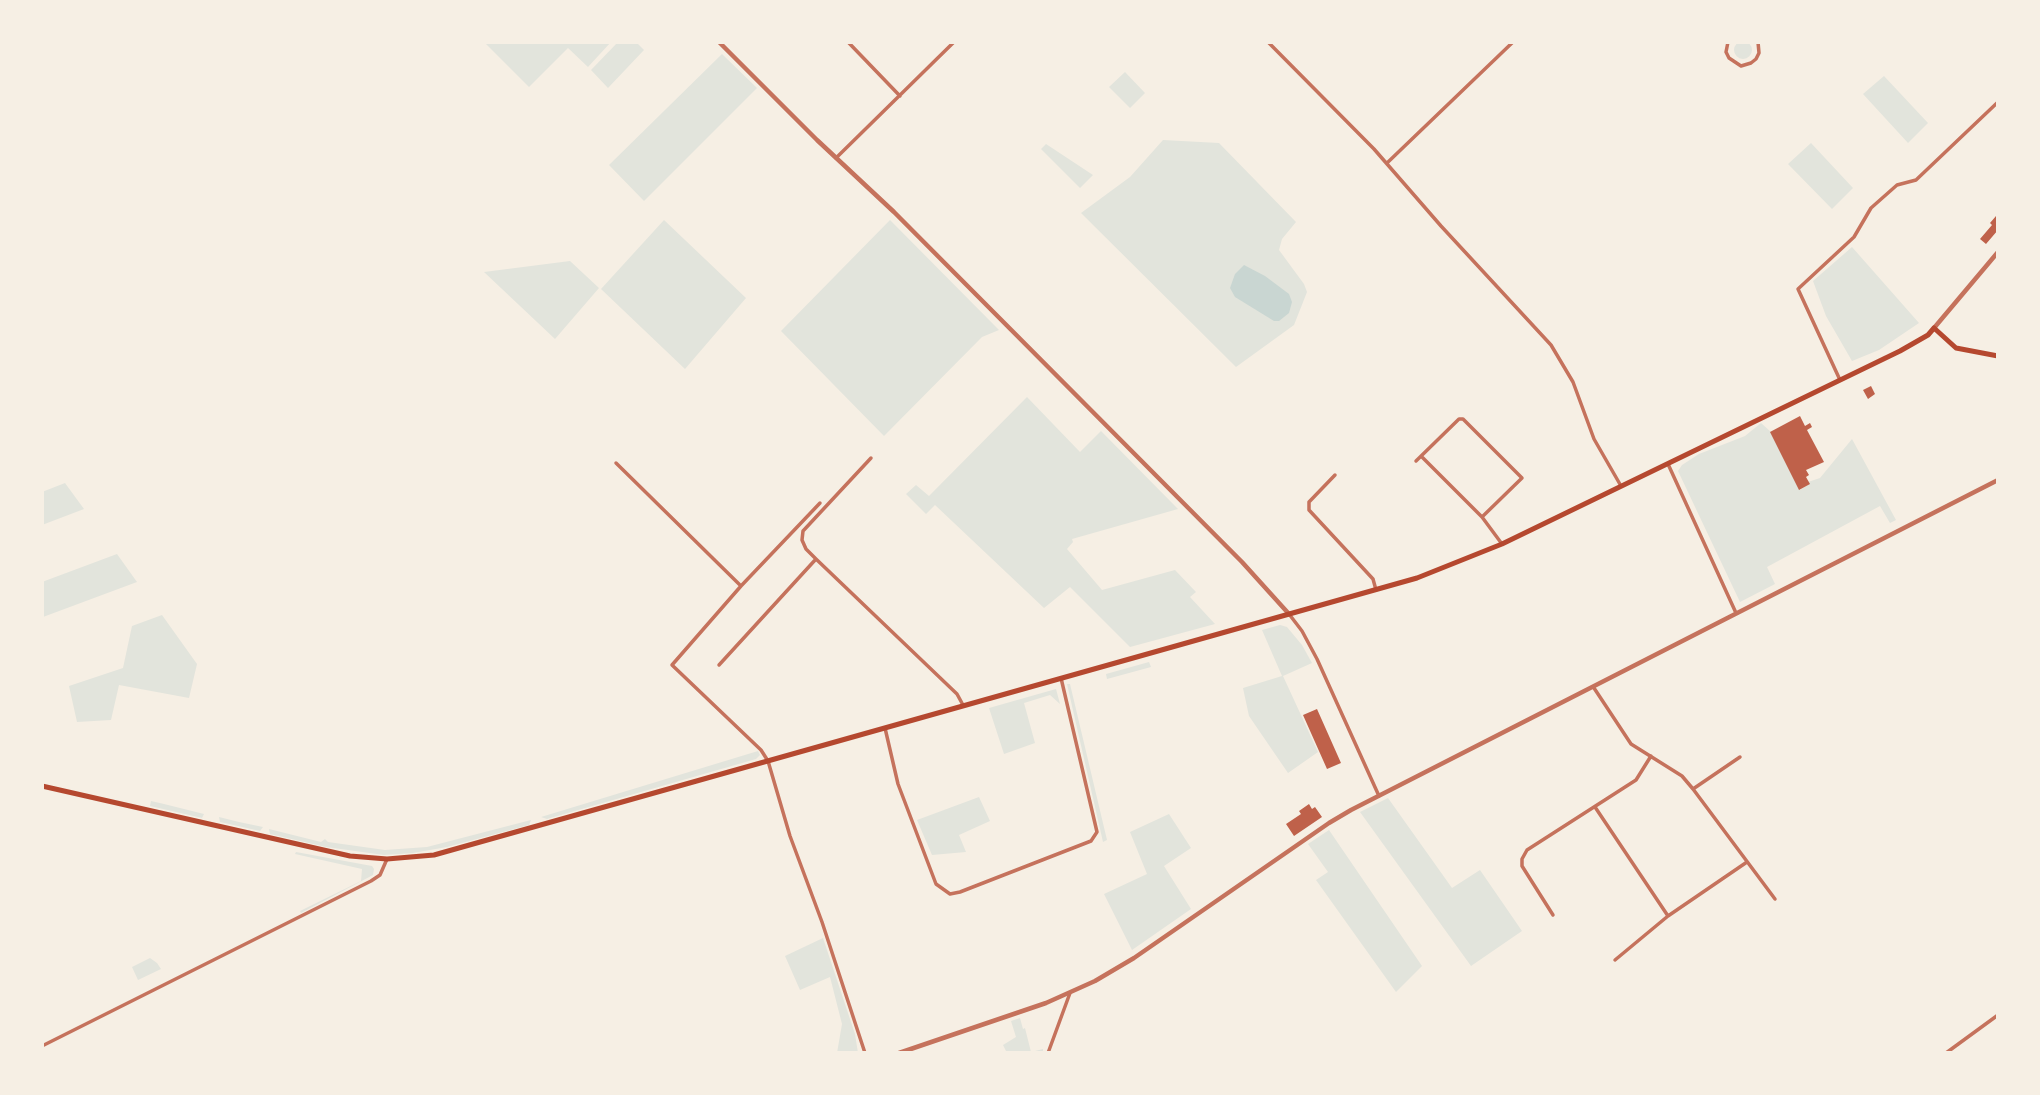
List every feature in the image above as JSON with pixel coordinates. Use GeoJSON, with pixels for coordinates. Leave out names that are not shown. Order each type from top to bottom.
{"type":"FeatureCollection","features":[{"type":"Feature","properties":{"kind":"main road"},"geometry":{"type":"LineString","coordinates":[[42,785],[350,856],[387,859],[449,851],[1376,590],[1457,564],[1911,345],[1934,328],[1956,348],[1998,356]]}},
{"type":"Feature","properties":{"kind":"street"},"geometry":{"type":"LineString","coordinates":[[719,42],[836,159],[897,215],[1242,562],[1289,614],[1317,659],[1379,796]]}},
{"type":"Feature","properties":{"kind":"street"},"geometry":{"type":"LineString","coordinates":[[848,42],[900,96]]}},
{"type":"Feature","properties":{"kind":"street"},"geometry":{"type":"LineString","coordinates":[[836,159],[954,42]]}},
{"type":"Feature","properties":{"kind":"street"},"geometry":{"type":"LineString","coordinates":[[1268,42],[1387,163],[1439,224],[1551,345],[1573,382],[1594,439],[1621,486]]}},
{"type":"Feature","properties":{"kind":"street"},"geometry":{"type":"LineString","coordinates":[[1387,163],[1513,42]]}},
{"type":"Feature","properties":{"kind":"street"},"geometry":{"type":"LineString","coordinates":[[1728,42],[1728,58],[1741,65],[1756,59],[1759,53],[1758,42]]}},
{"type":"Feature","properties":{"kind":"street"},"geometry":{"type":"LineString","coordinates":[[1840,380],[1798,289],[1853,237],[1871,208],[1897,185],[1916,180],[1998,102]]}},
{"type":"Feature","properties":{"kind":"street"},"geometry":{"type":"LineString","coordinates":[[1934,328],[1998,252]]}},
{"type":"Feature","properties":{"kind":"street"},"geometry":{"type":"LineString","coordinates":[[1416,461],[1459,419],[1463,419],[1522,478],[1482,517]]}},
{"type":"Feature","properties":{"kind":"street"},"geometry":{"type":"LineString","coordinates":[[1421,456],[1482,517],[1502,544]]}},
{"type":"Feature","properties":{"kind":"street"},"geometry":{"type":"LineString","coordinates":[[871,457],[803,531],[802,540],[806,549],[816,559],[957,694],[963,706]]}},
{"type":"Feature","properties":{"kind":"street"},"geometry":{"type":"LineString","coordinates":[[616,463],[741,586]]}},
{"type":"Feature","properties":{"kind":"street"},"geometry":{"type":"LineString","coordinates":[[1667,464],[1737,615]]}},
{"type":"Feature","properties":{"kind":"street"},"geometry":{"type":"LineString","coordinates":[[1335,475],[1309,502],[1308,510],[1373,579],[1376,590]]}},
{"type":"Feature","properties":{"kind":"street"},"geometry":{"type":"LineString","coordinates":[[899,1053],[1070,993],[1134,958],[1329,823],[1998,480]]}},
{"type":"Feature","properties":{"kind":"street"},"geometry":{"type":"LineString","coordinates":[[820,503],[741,586],[672,665],[761,750],[768,761],[790,836],[822,922],[864,1053]]}},
{"type":"Feature","properties":{"kind":"street"},"geometry":{"type":"LineString","coordinates":[[719,665],[816,559]]}},
{"type":"Feature","properties":{"kind":"street"},"geometry":{"type":"LineString","coordinates":[[885,728],[898,784],[936,884],[950,894],[960,892],[1091,841],[1097,832],[1061,678]]}},
{"type":"Feature","properties":{"kind":"street"},"geometry":{"type":"LineString","coordinates":[[1594,688],[1631,744],[1682,776],[1775,899]]}},
{"type":"Feature","properties":{"kind":"street"},"geometry":{"type":"LineString","coordinates":[[1553,915],[1522,866],[1527,850],[1636,780],[1651,756]]}},
{"type":"Feature","properties":{"kind":"street"},"geometry":{"type":"LineString","coordinates":[[1693,789],[1740,757]]}},
{"type":"Feature","properties":{"kind":"street"},"geometry":{"type":"LineString","coordinates":[[1595,807],[1668,916]]}},
{"type":"Feature","properties":{"kind":"street"},"geometry":{"type":"LineString","coordinates":[[42,1046],[371,881],[380,875],[387,859]]}},
{"type":"Feature","properties":{"kind":"street"},"geometry":{"type":"LineString","coordinates":[[1615,960],[1668,916],[1747,862]]}},
{"type":"Feature","properties":{"kind":"street"},"geometry":{"type":"LineString","coordinates":[[1048,1053],[1070,993]]}},
{"type":"Feature","properties":{"kind":"street"},"geometry":{"type":"LineString","coordinates":[[1946,1053],[1998,1015]]}},
{"type":"Feature","properties":{"kind":"shaded area"},"geometry":{"type":"Polygon","coordinates":[[[1743,41],[1749,44],[1752,50],[1749,56],[1743,59],[1737,56],[1734,50],[1737,44],[1743,41]]]}},
{"type":"Feature","properties":{"kind":"shaded area"},"geometry":{"type":"Polygon","coordinates":[[[484,42],[611,42],[588,67],[568,48],[529,87],[484,42]]]}},
{"type":"Feature","properties":{"kind":"shaded area"},"geometry":{"type":"Polygon","coordinates":[[[618,42],[636,42],[644,50],[608,88],[591,70],[618,42]]]}},
{"type":"Feature","properties":{"kind":"shaded area"},"geometry":{"type":"Polygon","coordinates":[[[722,54],[757,88],[644,201],[609,165],[722,54]]]}},
{"type":"Feature","properties":{"kind":"shaded area"},"geometry":{"type":"Polygon","coordinates":[[[1125,72],[1145,93],[1130,108],[1109,87],[1125,72]]]}},
{"type":"Feature","properties":{"kind":"shaded area"},"geometry":{"type":"Polygon","coordinates":[[[1884,76],[1928,123],[1908,143],[1863,94],[1884,76]]]}},
{"type":"Feature","properties":{"kind":"shaded area"},"geometry":{"type":"Polygon","coordinates":[[[1163,140],[1219,143],[1296,222],[1282,239],[1279,250],[1307,292],[1294,325],[1236,367],[1081,213],[1130,177],[1163,140]]]}},
{"type":"Feature","properties":{"kind":"shaded area"},"geometry":{"type":"Polygon","coordinates":[[[1811,143],[1853,188],[1832,209],[1788,164],[1811,143]]]}},
{"type":"Feature","properties":{"kind":"shaded area"},"geometry":{"type":"Polygon","coordinates":[[[1046,144],[1093,175],[1080,188],[1041,149],[1046,144]]]}},
{"type":"Feature","properties":{"kind":"shaded area"},"geometry":{"type":"Polygon","coordinates":[[[664,220],[746,298],[685,369],[601,289],[664,220]]]}},
{"type":"Feature","properties":{"kind":"shaded area"},"geometry":{"type":"Polygon","coordinates":[[[890,220],[999,330],[982,337],[884,436],[781,331],[890,220]]]}},
{"type":"Feature","properties":{"kind":"shaded area"},"geometry":{"type":"Polygon","coordinates":[[[1852,247],[1919,323],[1879,350],[1852,361],[1826,316],[1813,281],[1852,247]]]}},
{"type":"Feature","properties":{"kind":"shaded area"},"geometry":{"type":"Polygon","coordinates":[[[570,261],[599,288],[555,339],[484,272],[570,261]]]}},
{"type":"Feature","properties":{"kind":"shaded area"},"geometry":{"type":"Polygon","coordinates":[[[1244,265],[1265,276],[1289,294],[1292,302],[1289,313],[1279,321],[1274,321],[1235,297],[1230,288],[1235,274],[1244,265]]]}},
{"type":"Feature","properties":{"kind":"shaded area"},"geometry":{"type":"Polygon","coordinates":[[[1027,397],[1080,452],[1101,431],[1178,509],[1072,539],[1073,542],[1067,549],[1102,590],[1175,570],[1196,592],[1190,597],[1215,624],[1130,647],[1070,587],[1044,608],[935,505],[926,514],[906,494],[916,485],[929,496],[1027,397]]]}},
{"type":"Feature","properties":{"kind":"shaded area"},"geometry":{"type":"Polygon","coordinates":[[[1761,423],[1771,432],[1800,490],[1809,484],[1808,482],[1820,478],[1852,439],[1896,520],[1890,523],[1880,506],[1767,567],[1775,584],[1740,602],[1678,471],[1682,465],[1699,454],[1745,436],[1761,423]]]}},
{"type":"Feature","properties":{"kind":"shaded area"},"geometry":{"type":"Polygon","coordinates":[[[65,483],[84,509],[42,525],[42,492],[65,483]]]}},
{"type":"Feature","properties":{"kind":"shaded area"},"geometry":{"type":"Polygon","coordinates":[[[117,554],[137,582],[43,617],[42,582],[117,554]]]}},
{"type":"Feature","properties":{"kind":"shaded area"},"geometry":{"type":"Polygon","coordinates":[[[162,615],[197,664],[189,698],[119,685],[111,720],[77,722],[69,686],[123,668],[132,626],[162,615]]]}},
{"type":"Feature","properties":{"kind":"shaded area"},"geometry":{"type":"Polygon","coordinates":[[[1280,625],[1287,627],[1312,663],[1283,676],[1318,752],[1288,773],[1249,716],[1243,688],[1282,676],[1262,630],[1280,625]]]}},
{"type":"Feature","properties":{"kind":"shaded area"},"geometry":{"type":"Polygon","coordinates":[[[1149,662],[1151,667],[1107,679],[1106,674],[1149,662]]]}},
{"type":"Feature","properties":{"kind":"shaded area"},"geometry":{"type":"Polygon","coordinates":[[[1067,684],[1070,684],[1107,840],[1103,842],[1067,684]]]}},
{"type":"Feature","properties":{"kind":"shaded area"},"geometry":{"type":"Polygon","coordinates":[[[1056,689],[1060,704],[1050,695],[1024,703],[1035,743],[1004,754],[989,708],[1056,689]]]}},
{"type":"Feature","properties":{"kind":"shaded area"},"geometry":{"type":"Polygon","coordinates":[[[758,751],[760,755],[756,759],[547,819],[541,817],[758,751]]]}},
{"type":"Feature","properties":{"kind":"shaded area"},"geometry":{"type":"Polygon","coordinates":[[[979,797],[990,821],[959,835],[966,852],[932,855],[917,820],[979,797]]]}},
{"type":"Feature","properties":{"kind":"shaded area"},"geometry":{"type":"Polygon","coordinates":[[[1388,798],[1452,888],[1480,870],[1522,931],[1471,966],[1360,812],[1388,798]]]}},
{"type":"Feature","properties":{"kind":"shaded area"},"geometry":{"type":"Polygon","coordinates":[[[151,801],[204,814],[202,818],[150,806],[151,801]]]}},
{"type":"Feature","properties":{"kind":"shaded area"},"geometry":{"type":"Polygon","coordinates":[[[1169,814],[1191,848],[1164,866],[1191,909],[1132,950],[1104,894],[1147,874],[1130,832],[1169,814]]]}},
{"type":"Feature","properties":{"kind":"shaded area"},"geometry":{"type":"Polygon","coordinates":[[[219,817],[263,827],[260,831],[220,822],[219,817]]]}},
{"type":"Feature","properties":{"kind":"shaded area"},"geometry":{"type":"Polygon","coordinates":[[[531,820],[529,825],[447,847],[384,855],[326,847],[270,834],[269,829],[321,842],[325,839],[328,842],[385,850],[427,847],[531,820]]]}},
{"type":"Feature","properties":{"kind":"shaded area"},"geometry":{"type":"Polygon","coordinates":[[[1329,830],[1422,966],[1396,992],[1316,880],[1328,872],[1308,844],[1329,830]]]}},
{"type":"Feature","properties":{"kind":"shaded area"},"geometry":{"type":"Polygon","coordinates":[[[296,852],[372,866],[373,875],[301,913],[300,911],[361,881],[362,869],[295,854],[296,852]]]}},
{"type":"Feature","properties":{"kind":"shaded area"},"geometry":{"type":"Polygon","coordinates":[[[823,938],[855,1034],[858,1053],[837,1053],[842,1024],[830,977],[800,990],[785,956],[823,938]]]}},
{"type":"Feature","properties":{"kind":"shaded area"},"geometry":{"type":"Polygon","coordinates":[[[150,958],[161,969],[138,980],[132,967],[150,958]]]}},
{"type":"Feature","properties":{"kind":"shaded area"},"geometry":{"type":"Polygon","coordinates":[[[1020,1018],[1031,1052],[1043,1049],[1043,1053],[1007,1053],[1003,1045],[1016,1037],[1011,1021],[1020,1018]]]}},
{"type":"Feature","properties":{"kind":"building"},"geometry":{"type":"Polygon","coordinates":[[[1996,216],[1998,230],[1986,244],[1980,239],[1996,216]]]}},
{"type":"Feature","properties":{"kind":"building"},"geometry":{"type":"Polygon","coordinates":[[[1871,386],[1875,394],[1868,399],[1863,390],[1871,386]]]}},
{"type":"Feature","properties":{"kind":"building"},"geometry":{"type":"Polygon","coordinates":[[[1800,416],[1805,426],[1810,423],[1812,427],[1807,430],[1824,462],[1806,470],[1810,484],[1799,490],[1770,432],[1800,416]]]}},
{"type":"Feature","properties":{"kind":"building"},"geometry":{"type":"Polygon","coordinates":[[[1317,709],[1341,763],[1327,769],[1303,715],[1317,709]]]}},
{"type":"Feature","properties":{"kind":"building"},"geometry":{"type":"Polygon","coordinates":[[[1309,804],[1312,809],[1315,807],[1322,817],[1294,836],[1286,824],[1301,814],[1299,811],[1309,804]]]}}]}
